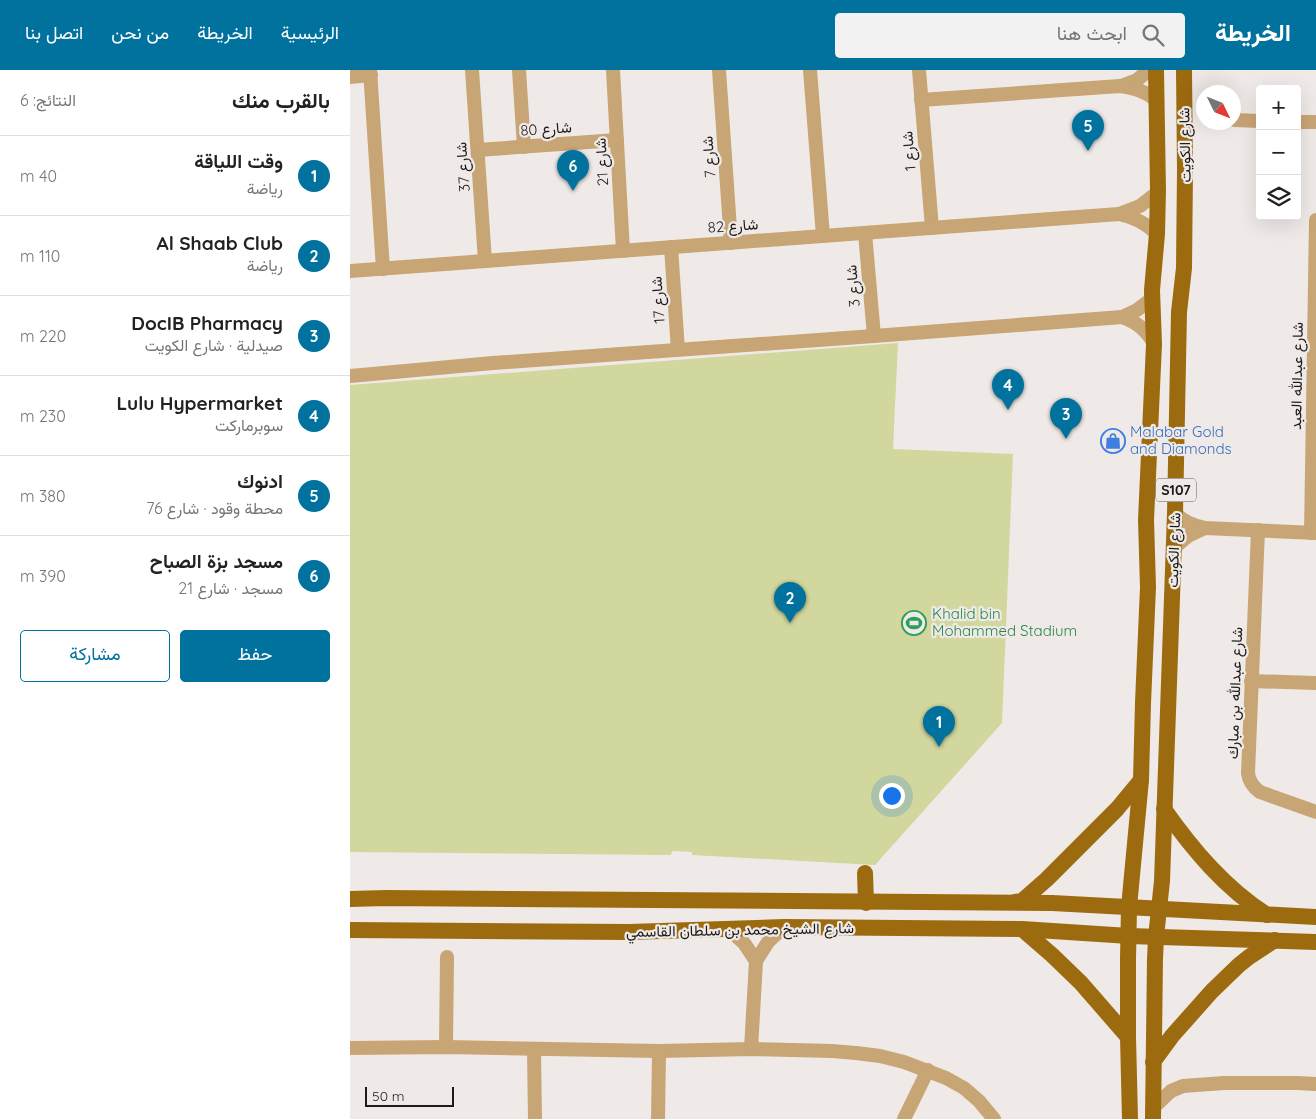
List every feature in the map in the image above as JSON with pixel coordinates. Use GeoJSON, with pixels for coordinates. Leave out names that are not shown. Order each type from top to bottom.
{"type":"FeatureCollection","features":[{"type":"Feature","properties":{"kind":"main road","name":"شارع الكويت"},"geometry":{"type":"LineString","coordinates":[[1130,1119],[1128,1037],[1129,907],[1141,780],[1148,587],[1147,504],[1154,344],[1152,290],[1157,234],[1158,192],[1156,70]]}},
{"type":"Feature","properties":{"kind":"main road","name":"شارع الكويت"},"geometry":{"type":"LineString","coordinates":[[1152,1114],[1156,937],[1162,881],[1174,548],[1178,312],[1184,268],[1184,70]]}},
{"type":"Feature","properties":{"kind":"main road"},"geometry":{"type":"LineString","coordinates":[[1010,903],[1022,901],[1041,885],[1118,809],[1141,780]]}},
{"type":"Feature","properties":{"kind":"main road"},"geometry":{"type":"LineString","coordinates":[[1164,810],[1188,841],[1227,884],[1267,915]]}},
{"type":"Feature","properties":{"kind":"main road"},"geometry":{"type":"LineString","coordinates":[[865,873],[866,903]]}},
{"type":"Feature","properties":{"kind":"main road","name":"شارع الشيخ محمد بن سلطان القاسمي"},"geometry":{"type":"LineString","coordinates":[[350,900],[480,899],[1052,903],[1159,909]]}},
{"type":"Feature","properties":{"kind":"main road"},"geometry":{"type":"LineString","coordinates":[[1159,909],[1316,917]]}},
{"type":"Feature","properties":{"kind":"main road","name":"شارع الشيخ محمد بن سلطان القاسمي"},"geometry":{"type":"LineString","coordinates":[[350,930],[590,932],[784,927],[1022,930],[1156,937]]}},
{"type":"Feature","properties":{"kind":"main road"},"geometry":{"type":"LineString","coordinates":[[1022,930],[1081,983],[1128,1037]]}},
{"type":"Feature","properties":{"kind":"main road"},"geometry":{"type":"LineString","coordinates":[[1156,937],[1316,942]]}},
{"type":"Feature","properties":{"kind":"main road"},"geometry":{"type":"LineString","coordinates":[[1153,1062],[1172,1036],[1212,991],[1244,961],[1275,940]]}},
{"type":"Feature","properties":{"kind":"street","name":"شارع 37"},"geometry":{"type":"LineString","coordinates":[[472,70],[485,261]]}},
{"type":"Feature","properties":{"kind":"street"},"geometry":{"type":"LineString","coordinates":[[519,70],[524,147]]}},
{"type":"Feature","properties":{"kind":"street","name":"شارع 21"},"geometry":{"type":"LineString","coordinates":[[613,70],[623,251]]}},
{"type":"Feature","properties":{"kind":"street","name":"شارع 7"},"geometry":{"type":"LineString","coordinates":[[719,70],[731,243]]}},
{"type":"Feature","properties":{"kind":"street"},"geometry":{"type":"LineString","coordinates":[[810,70],[823,236]]}},
{"type":"Feature","properties":{"kind":"street","name":"شارع 1"},"geometry":{"type":"LineString","coordinates":[[919,70],[932,228]]}},
{"type":"Feature","properties":{"kind":"street"},"geometry":{"type":"LineString","coordinates":[[1120,86],[1137,80],[1150,70]]}},
{"type":"Feature","properties":{"kind":"street"},"geometry":{"type":"LineString","coordinates":[[350,77],[370,73],[383,269]]}},
{"type":"Feature","properties":{"kind":"street"},"geometry":{"type":"LineString","coordinates":[[921,100],[1120,86],[1138,89],[1156,100]]}},
{"type":"Feature","properties":{"kind":"street"},"geometry":{"type":"LineString","coordinates":[[1241,120],[1256,121]]}},
{"type":"Feature","properties":{"kind":"street"},"geometry":{"type":"LineString","coordinates":[[1301,122],[1316,122]]}},
{"type":"Feature","properties":{"kind":"street","name":"شارع 80"},"geometry":{"type":"LineString","coordinates":[[478,150],[617,140]]}},
{"type":"Feature","properties":{"kind":"street","name":"شارع 82"},"geometry":{"type":"LineString","coordinates":[[350,271],[1119,214],[1140,206],[1158,192]]}},
{"type":"Feature","properties":{"kind":"street","name":"شارع 82"},"geometry":{"type":"LineString","coordinates":[[1119,214],[1144,223],[1157,234]]}},
{"type":"Feature","properties":{"kind":"street","name":"شارع عبدالله العبد"},"geometry":{"type":"LineString","coordinates":[[1313,533],[1316,220]]}},
{"type":"Feature","properties":{"kind":"street","name":"شارع 3"},"geometry":{"type":"LineString","coordinates":[[865,233],[874,336]]}},
{"type":"Feature","properties":{"kind":"street","name":"شارع 17"},"geometry":{"type":"LineString","coordinates":[[671,247],[678,350]]}},
{"type":"Feature","properties":{"kind":"street"},"geometry":{"type":"LineString","coordinates":[[350,376],[493,363],[1122,317],[1137,310],[1150,300],[1152,290]]}},
{"type":"Feature","properties":{"kind":"street"},"geometry":{"type":"LineString","coordinates":[[1122,317],[1138,324],[1150,336],[1154,344]]}},
{"type":"Feature","properties":{"kind":"street"},"geometry":{"type":"LineString","coordinates":[[1175,513],[1192,525],[1205,528],[1313,533]]}},
{"type":"Feature","properties":{"kind":"street"},"geometry":{"type":"LineString","coordinates":[[1174,548],[1188,536],[1205,528]]}},
{"type":"Feature","properties":{"kind":"street","name":"شارع عبدالله بن مبارك"},"geometry":{"type":"LineString","coordinates":[[1258,530],[1248,773],[1251,784],[1260,792],[1316,812]]}},
{"type":"Feature","properties":{"kind":"street"},"geometry":{"type":"LineString","coordinates":[[1251,681],[1316,683]]}},
{"type":"Feature","properties":{"kind":"street"},"geometry":{"type":"LineString","coordinates":[[751,1049],[756,961],[768,942],[784,927]]}},
{"type":"Feature","properties":{"kind":"street"},"geometry":{"type":"LineString","coordinates":[[728,929],[744,943],[756,961]]}},
{"type":"Feature","properties":{"kind":"street"},"geometry":{"type":"LineString","coordinates":[[446,1047],[447,957]]}},
{"type":"Feature","properties":{"kind":"street"},"geometry":{"type":"LineString","coordinates":[[350,1048],[446,1047],[659,1052],[751,1049],[856,1053],[904,1062],[946,1078],[964,1088],[979,1101],[994,1119]]}},
{"type":"Feature","properties":{"kind":"street"},"geometry":{"type":"LineString","coordinates":[[534,1049],[535,1119]]}},
{"type":"Feature","properties":{"kind":"street"},"geometry":{"type":"LineString","coordinates":[[658,1119],[659,1052]]}},
{"type":"Feature","properties":{"kind":"street"},"geometry":{"type":"LineString","coordinates":[[904,1119],[928,1070]]}},
{"type":"Feature","properties":{"kind":"street"},"geometry":{"type":"LineString","coordinates":[[1152,1114],[1174,1088],[1191,1084],[1316,1084]]}},
{"type":"Feature","properties":{"kind":"green space"},"geometry":{"type":"Polygon","coordinates":[[[898,343],[893,449],[1013,454],[1002,723],[875,865],[692,855],[692,852],[672,851],[671,855],[350,852],[350,385],[898,343]]]}},
{"type":"Feature","properties":{"kind":"place","name":"ادنوك"},"geometry":{"type":"Point","coordinates":[1088,151]}},
{"type":"Feature","properties":{"kind":"place","name":"مسجد بزة الصباح"},"geometry":{"type":"Point","coordinates":[573,191]}},
{"type":"Feature","properties":{"kind":"place","name":"Lulu Hypermarket"},"geometry":{"type":"Point","coordinates":[1008,410]}},
{"type":"Feature","properties":{"kind":"place","name":"DocIB Pharmacy"},"geometry":{"type":"Point","coordinates":[1066,439]}},
{"type":"Feature","properties":{"kind":"place","name":"Malabar Gold and Diamonds"},"geometry":{"type":"Point","coordinates":[1113,441]}},
{"type":"Feature","properties":{"kind":"place","name":"Al Shaab Club"},"geometry":{"type":"Point","coordinates":[790,623]}},
{"type":"Feature","properties":{"kind":"place","name":"Khalid bin Mohammed Stadium"},"geometry":{"type":"Point","coordinates":[914,623]}},
{"type":"Feature","properties":{"kind":"place","name":"وقت اللياقة"},"geometry":{"type":"Point","coordinates":[939,747]}}]}
